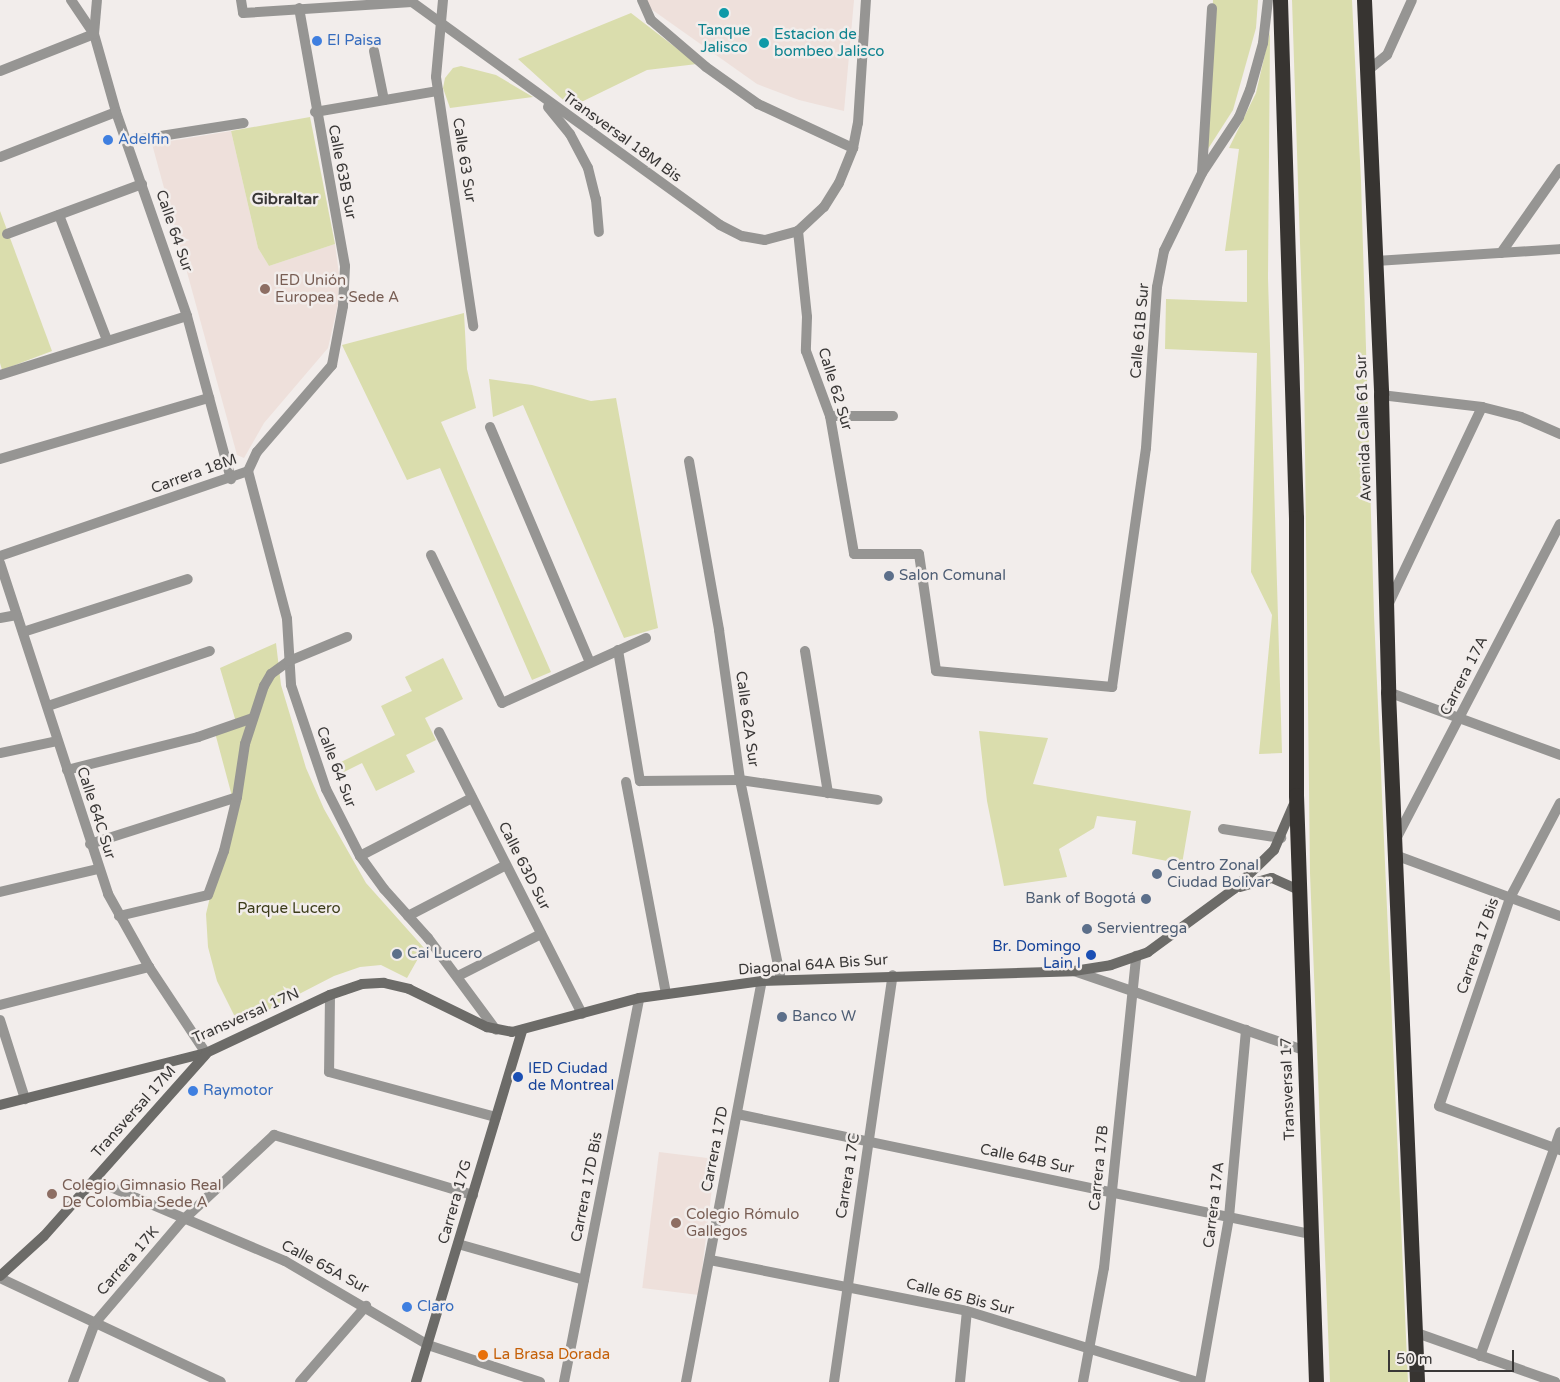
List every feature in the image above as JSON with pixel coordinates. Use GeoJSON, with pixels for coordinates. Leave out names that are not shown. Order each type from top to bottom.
{"type":"FeatureCollection","features":[{"type":"Feature","properties":{"kind":"highway"},"geometry":{"type":"LineString","coordinates":[[1280,0],[1296,518],[1296,795]]}},
{"type":"Feature","properties":{"kind":"highway","name":"Avenida Calle 61 Sur"},"geometry":{"type":"LineString","coordinates":[[1364,0],[1381,396],[1394,849]]}},
{"type":"Feature","properties":{"kind":"highway","name":"Transversal 17"},"geometry":{"type":"LineString","coordinates":[[1296,795],[1316,1382]]}},
{"type":"Feature","properties":{"kind":"highway"},"geometry":{"type":"LineString","coordinates":[[1394,849],[1417,1382]]}},
{"type":"Feature","properties":{"kind":"street","name":"Calle 64 Sur"},"geometry":{"type":"LineString","coordinates":[[71,0],[94,34],[116,112],[129,141],[188,316],[231,479]]}},
{"type":"Feature","properties":{"kind":"street"},"geometry":{"type":"LineString","coordinates":[[0,71],[94,34],[98,0]]}},
{"type":"Feature","properties":{"kind":"street","name":"Transversal 18M Bis"},"geometry":{"type":"LineString","coordinates":[[241,0],[242,13],[299,8],[326,3],[401,1],[417,5],[731,231],[766,240],[798,231]]}},
{"type":"Feature","properties":{"kind":"street","name":"Calle 63 Sur"},"geometry":{"type":"LineString","coordinates":[[443,0],[437,67],[438,91],[473,326]]}},
{"type":"Feature","properties":{"kind":"street"},"geometry":{"type":"LineString","coordinates":[[798,231],[816,216],[833,194],[853,148],[860,108],[866,0]]}},
{"type":"Feature","properties":{"kind":"street","name":"Calle 61B Sur"},"geometry":{"type":"LineString","coordinates":[[936,671],[1112,687],[1146,448],[1157,287],[1164,252],[1202,173],[1238,117],[1250,90],[1264,43],[1268,0]]}},
{"type":"Feature","properties":{"kind":"street"},"geometry":{"type":"LineString","coordinates":[[1367,71],[1387,55],[1412,0]]}},
{"type":"Feature","properties":{"kind":"street"},"geometry":{"type":"LineString","coordinates":[[643,4],[651,20],[706,67],[758,104],[853,148]]}},
{"type":"Feature","properties":{"kind":"street","name":"Calle 63B Sur"},"geometry":{"type":"LineString","coordinates":[[299,8],[315,112],[345,266],[338,342]]}},
{"type":"Feature","properties":{"kind":"street"},"geometry":{"type":"LineString","coordinates":[[1202,173],[1212,8]]}},
{"type":"Feature","properties":{"kind":"street"},"geometry":{"type":"LineString","coordinates":[[374,50],[384,100]]}},
{"type":"Feature","properties":{"kind":"street"},"geometry":{"type":"LineString","coordinates":[[529,87],[570,134],[580,151],[596,199],[598,232]]}},
{"type":"Feature","properties":{"kind":"street"},"geometry":{"type":"LineString","coordinates":[[315,112],[438,91]]}},
{"type":"Feature","properties":{"kind":"street"},"geometry":{"type":"LineString","coordinates":[[0,157],[116,112]]}},
{"type":"Feature","properties":{"kind":"street"},"geometry":{"type":"LineString","coordinates":[[129,141],[244,123]]}},
{"type":"Feature","properties":{"kind":"street"},"geometry":{"type":"LineString","coordinates":[[1501,253],[1560,168]]}},
{"type":"Feature","properties":{"kind":"street"},"geometry":{"type":"LineString","coordinates":[[7,234],[142,184]]}},
{"type":"Feature","properties":{"kind":"street"},"geometry":{"type":"LineString","coordinates":[[59,215],[107,340]]}},
{"type":"Feature","properties":{"kind":"street","name":"Calle 62 Sur"},"geometry":{"type":"LineString","coordinates":[[798,231],[807,316],[806,351],[830,416],[854,554],[919,554],[936,671]]}},
{"type":"Feature","properties":{"kind":"street"},"geometry":{"type":"LineString","coordinates":[[1376,262],[1560,248]]}},
{"type":"Feature","properties":{"kind":"street"},"geometry":{"type":"LineString","coordinates":[[0,375],[188,316]]}},
{"type":"Feature","properties":{"kind":"street","name":"Carrera 18M"},"geometry":{"type":"LineString","coordinates":[[0,556],[231,479],[248,471],[257,452],[332,365],[338,342]]}},
{"type":"Feature","properties":{"kind":"street"},"geometry":{"type":"LineString","coordinates":[[1381,396],[1482,407],[1521,417],[1558,430]]}},
{"type":"Feature","properties":{"kind":"street"},"geometry":{"type":"LineString","coordinates":[[0,459],[209,398]]}},
{"type":"Feature","properties":{"kind":"street"},"geometry":{"type":"LineString","coordinates":[[1386,610],[1482,407]]}},
{"type":"Feature","properties":{"kind":"street"},"geometry":{"type":"LineString","coordinates":[[830,416],[893,416]]}},
{"type":"Feature","properties":{"kind":"street"},"geometry":{"type":"LineString","coordinates":[[490,428],[590,663]]}},
{"type":"Feature","properties":{"kind":"street","name":"Calle 62A Sur"},"geometry":{"type":"LineString","coordinates":[[689,462],[719,630],[740,780],[781,980]]}},
{"type":"Feature","properties":{"kind":"street","name":"Calle 64 Sur"},"geometry":{"type":"LineString","coordinates":[[248,471],[286,619],[291,685],[316,766],[360,856],[458,976],[496,1030]]}},
{"type":"Feature","properties":{"kind":"street","name":"Carrera 17A"},"geometry":{"type":"LineString","coordinates":[[1394,849],[1459,718],[1560,524]]}},
{"type":"Feature","properties":{"kind":"street"},"geometry":{"type":"LineString","coordinates":[[431,555],[502,703],[646,638]]}},
{"type":"Feature","properties":{"kind":"street","name":"Calle 64C Sur"},"geometry":{"type":"LineString","coordinates":[[0,563],[48,706],[66,770],[98,869],[119,916],[149,967],[206,1053]]}},
{"type":"Feature","properties":{"kind":"street"},"geometry":{"type":"LineString","coordinates":[[23,632],[188,580]]}},
{"type":"Feature","properties":{"kind":"street"},"geometry":{"type":"LineString","coordinates":[[0,618],[17,615]]}},
{"type":"Feature","properties":{"kind":"street"},"geometry":{"type":"LineString","coordinates":[[119,916],[208,895],[224,851],[253,718],[271,674],[289,661],[347,637]]}},
{"type":"Feature","properties":{"kind":"street"},"geometry":{"type":"LineString","coordinates":[[618,650],[640,781],[740,780],[878,800]]}},
{"type":"Feature","properties":{"kind":"street"},"geometry":{"type":"LineString","coordinates":[[48,706],[210,651]]}},
{"type":"Feature","properties":{"kind":"street"},"geometry":{"type":"LineString","coordinates":[[805,651],[828,792]]}},
{"type":"Feature","properties":{"kind":"street"},"geometry":{"type":"LineString","coordinates":[[1388,692],[1560,755]]}},
{"type":"Feature","properties":{"kind":"street"},"geometry":{"type":"LineString","coordinates":[[66,770],[198,737],[253,718]]}},
{"type":"Feature","properties":{"kind":"street","name":"Calle 63D Sur"},"geometry":{"type":"LineString","coordinates":[[439,732],[582,1014]]}},
{"type":"Feature","properties":{"kind":"street"},"geometry":{"type":"LineString","coordinates":[[0,753],[57,740]]}},
{"type":"Feature","properties":{"kind":"street"},"geometry":{"type":"LineString","coordinates":[[626,782],[666,993]]}},
{"type":"Feature","properties":{"kind":"street"},"geometry":{"type":"LineString","coordinates":[[1234,889],[1263,862],[1281,838],[1296,795]]}},
{"type":"Feature","properties":{"kind":"street"},"geometry":{"type":"LineString","coordinates":[[90,844],[237,797]]}},
{"type":"Feature","properties":{"kind":"street"},"geometry":{"type":"LineString","coordinates":[[360,856],[472,798]]}},
{"type":"Feature","properties":{"kind":"street","name":"Carrera 17 Bis"},"geometry":{"type":"LineString","coordinates":[[1557,1149],[1439,1106],[1510,898],[1560,803]]}},
{"type":"Feature","properties":{"kind":"street"},"geometry":{"type":"LineString","coordinates":[[1223,829],[1281,838]]}},
{"type":"Feature","properties":{"kind":"street"},"geometry":{"type":"LineString","coordinates":[[1394,849],[1510,898],[1560,916]]}},
{"type":"Feature","properties":{"kind":"street"},"geometry":{"type":"LineString","coordinates":[[408,916],[506,865]]}},
{"type":"Feature","properties":{"kind":"street"},"geometry":{"type":"LineString","coordinates":[[0,892],[98,869]]}},
{"type":"Feature","properties":{"kind":"street"},"geometry":{"type":"LineString","coordinates":[[1234,889],[1272,878],[1299,890]]}},
{"type":"Feature","properties":{"kind":"street","name":"Diagonal 64A Bis Sur"},"geometry":{"type":"LineString","coordinates":[[496,1030],[522,1030],[639,998],[666,993],[762,981],[893,975],[1074,971],[1111,965],[1148,952],[1234,889]]}},
{"type":"Feature","properties":{"kind":"street"},"geometry":{"type":"LineString","coordinates":[[458,976],[541,934]]}},
{"type":"Feature","properties":{"kind":"street","name":"Carrera 17B"},"geometry":{"type":"LineString","coordinates":[[1083,1382],[1104,1268],[1136,956]]}},
{"type":"Feature","properties":{"kind":"street"},"geometry":{"type":"LineString","coordinates":[[0,1005],[149,967]]}},
{"type":"Feature","properties":{"kind":"street"},"geometry":{"type":"LineString","coordinates":[[1074,971],[1304,1050]]}},
{"type":"Feature","properties":{"kind":"street","name":"Carrera 17C"},"geometry":{"type":"LineString","coordinates":[[834,1382],[893,975]]}},
{"type":"Feature","properties":{"kind":"street","name":"Carrera 17D"},"geometry":{"type":"LineString","coordinates":[[686,1382],[762,981]]}},
{"type":"Feature","properties":{"kind":"street","name":"Transversal 17N"},"geometry":{"type":"LineString","coordinates":[[0,1106],[206,1053],[330,995],[362,984],[397,985],[496,1030]]}},
{"type":"Feature","properties":{"kind":"street"},"geometry":{"type":"LineString","coordinates":[[330,995],[329,1072],[496,1117]]}},
{"type":"Feature","properties":{"kind":"street","name":"Carrera 17D Bis"},"geometry":{"type":"LineString","coordinates":[[564,1382],[639,998]]}},
{"type":"Feature","properties":{"kind":"street"},"geometry":{"type":"LineString","coordinates":[[0,1020],[25,1100]]}},
{"type":"Feature","properties":{"kind":"street","name":"Carrera 17G"},"geometry":{"type":"LineString","coordinates":[[416,1382],[522,1030]]}},
{"type":"Feature","properties":{"kind":"street","name":"Carrera 17A"},"geometry":{"type":"LineString","coordinates":[[1199,1382],[1229,1217],[1246,1030]]}},
{"type":"Feature","properties":{"kind":"street","name":"Transversal 17M"},"geometry":{"type":"LineString","coordinates":[[0,1277],[44,1236],[206,1053]]}},
{"type":"Feature","properties":{"kind":"street","name":"Calle 64B Sur"},"geometry":{"type":"LineString","coordinates":[[737,1114],[1310,1234]]}},
{"type":"Feature","properties":{"kind":"street"},"geometry":{"type":"LineString","coordinates":[[1480,1356],[1557,1149],[1560,1132]]}},
{"type":"Feature","properties":{"kind":"street","name":"Carrera 17K"},"geometry":{"type":"LineString","coordinates":[[73,1382],[95,1323],[183,1220],[274,1135],[473,1195]]}},
{"type":"Feature","properties":{"kind":"street","name":"Calle 65A Sur"},"geometry":{"type":"LineString","coordinates":[[94,1180],[183,1220],[285,1261],[366,1306],[428,1345],[540,1382]]}},
{"type":"Feature","properties":{"kind":"street"},"geometry":{"type":"LineString","coordinates":[[458,1244],[584,1280]]}},
{"type":"Feature","properties":{"kind":"street","name":"Calle 65 Bis Sur"},"geometry":{"type":"LineString","coordinates":[[710,1260],[968,1311],[1199,1382]]}},
{"type":"Feature","properties":{"kind":"street"},"geometry":{"type":"LineString","coordinates":[[0,1277],[221,1382]]}},
{"type":"Feature","properties":{"kind":"street"},"geometry":{"type":"LineString","coordinates":[[300,1382],[366,1306]]}},
{"type":"Feature","properties":{"kind":"street"},"geometry":{"type":"LineString","coordinates":[[960,1382],[968,1311]]}},
{"type":"Feature","properties":{"kind":"street"},"geometry":{"type":"LineString","coordinates":[[1414,1332],[1555,1382]]}},
{"type":"Feature","properties":{"kind":"shaded area"},"geometry":{"type":"Polygon","coordinates":[[[646,0],[854,0],[844,111],[799,100],[757,84],[651,9],[646,0]]]}},
{"type":"Feature","properties":{"kind":"shaded area","name":"IED Unión Europea - Sede A"},"geometry":{"type":"Polygon","coordinates":[[[231,131],[258,248],[269,266],[335,244],[339,274],[338,304],[328,348],[264,423],[244,458],[237,455],[152,144],[231,131]]]}},
{"type":"Feature","properties":{"kind":"shaded area","name":"Colegio Rómulo Gallegos"},"geometry":{"type":"Polygon","coordinates":[[[659,1152],[716,1159],[699,1295],[642,1288],[659,1152]]]}},
{"type":"Feature","properties":{"kind":"green space"},"geometry":{"type":"Polygon","coordinates":[[[1213,0],[1258,0],[1256,28],[1233,110],[1206,152],[1213,0]]]}},
{"type":"Feature","properties":{"kind":"green space"},"geometry":{"type":"Polygon","coordinates":[[[1292,0],[1352,0],[1361,181],[1374,615],[1408,1382],[1330,1382],[1310,873],[1304,365],[1292,0]]]}},
{"type":"Feature","properties":{"kind":"green space"},"geometry":{"type":"Polygon","coordinates":[[[631,13],[697,64],[647,70],[571,107],[518,59],[631,13]]]}},
{"type":"Feature","properties":{"kind":"green space"},"geometry":{"type":"Polygon","coordinates":[[[1270,32],[1268,278],[1282,753],[1259,754],[1272,615],[1251,572],[1257,353],[1165,349],[1166,299],[1247,302],[1247,250],[1225,251],[1239,149],[1229,148],[1256,93],[1270,32]]]}},
{"type":"Feature","properties":{"kind":"green space"},"geometry":{"type":"Polygon","coordinates":[[[461,66],[496,75],[533,97],[450,108],[443,88],[445,78],[453,68],[461,66]]]}},
{"type":"Feature","properties":{"kind":"green space"},"geometry":{"type":"Polygon","coordinates":[[[310,117],[335,244],[269,266],[258,248],[231,131],[310,117]]]}},
{"type":"Feature","properties":{"kind":"green space"},"geometry":{"type":"Polygon","coordinates":[[[0,211],[52,351],[2,370],[0,363],[0,211]]]}},
{"type":"Feature","properties":{"kind":"green space"},"geometry":{"type":"Polygon","coordinates":[[[464,313],[467,369],[476,408],[441,422],[551,672],[532,680],[440,468],[407,480],[342,345],[464,313]]]}},
{"type":"Feature","properties":{"kind":"green space"},"geometry":{"type":"Polygon","coordinates":[[[489,379],[532,385],[591,401],[616,398],[658,628],[624,638],[523,405],[493,417],[489,379]]]}},
{"type":"Feature","properties":{"kind":"green space","name":"Parque Lucero"},"geometry":{"type":"Polygon","coordinates":[[[276,643],[281,685],[306,768],[324,809],[366,883],[424,948],[407,978],[381,965],[360,967],[334,976],[239,1025],[217,981],[208,947],[206,914],[233,800],[214,729],[236,722],[220,668],[276,643]]]}},
{"type":"Feature","properties":{"kind":"green space"},"geometry":{"type":"Polygon","coordinates":[[[443,658],[463,699],[425,718],[436,740],[406,755],[415,772],[376,791],[362,763],[336,776],[331,767],[395,735],[381,706],[412,691],[405,677],[443,658]]]}},
{"type":"Feature","properties":{"kind":"green space"},"geometry":{"type":"Polygon","coordinates":[[[979,731],[1048,738],[1033,784],[1191,811],[1182,864],[1132,854],[1136,821],[1097,816],[1094,828],[1059,849],[1067,877],[1004,886],[987,801],[979,731]]]}},
{"type":"Feature","properties":{"kind":"place","name":"Tanque Jalisco"},"geometry":{"type":"Point","coordinates":[724,13]}},
{"type":"Feature","properties":{"kind":"place","name":"El Paisa"},"geometry":{"type":"Point","coordinates":[317,41]}},
{"type":"Feature","properties":{"kind":"place","name":"Estacion de bombeo Jalisco"},"geometry":{"type":"Point","coordinates":[764,43]}},
{"type":"Feature","properties":{"kind":"place","name":"Adelfin"},"geometry":{"type":"Point","coordinates":[108,140]}},
{"type":"Feature","properties":{"kind":"place","name":"IED Unión Europea - Sede A"},"geometry":{"type":"Point","coordinates":[265,289]}},
{"type":"Feature","properties":{"kind":"place","name":"Salon Comunal"},"geometry":{"type":"Point","coordinates":[889,576]}},
{"type":"Feature","properties":{"kind":"place","name":"Centro Zonal Ciudad Bolivar"},"geometry":{"type":"Point","coordinates":[1157,874]}},
{"type":"Feature","properties":{"kind":"place","name":"Bank of Bogotá"},"geometry":{"type":"Point","coordinates":[1146,899]}},
{"type":"Feature","properties":{"kind":"place","name":"Servientrega"},"geometry":{"type":"Point","coordinates":[1087,929]}},
{"type":"Feature","properties":{"kind":"place","name":"Cai Lucero"},"geometry":{"type":"Point","coordinates":[397,954]}},
{"type":"Feature","properties":{"kind":"place","name":"Br. Domingo Lain I"},"geometry":{"type":"Point","coordinates":[1091,955]}},
{"type":"Feature","properties":{"kind":"place","name":"Banco W"},"geometry":{"type":"Point","coordinates":[782,1017]}},
{"type":"Feature","properties":{"kind":"place","name":"IED Ciudad de Montreal"},"geometry":{"type":"Point","coordinates":[518,1077]}},
{"type":"Feature","properties":{"kind":"place","name":"Raymotor"},"geometry":{"type":"Point","coordinates":[193,1091]}},
{"type":"Feature","properties":{"kind":"place","name":"Colegio Gimnasio Real De Colombia Sede A"},"geometry":{"type":"Point","coordinates":[52,1194]}},
{"type":"Feature","properties":{"kind":"place","name":"Colegio Rómulo Gallegos"},"geometry":{"type":"Point","coordinates":[676,1223]}},
{"type":"Feature","properties":{"kind":"place","name":"Claro"},"geometry":{"type":"Point","coordinates":[407,1307]}},
{"type":"Feature","properties":{"kind":"place","name":"La Brasa Dorada"},"geometry":{"type":"Point","coordinates":[483,1355]}},
{"type":"Feature","properties":{"kind":"district","name":"Gibraltar"},"geometry":{"type":"Point","coordinates":[285,199]}}]}
